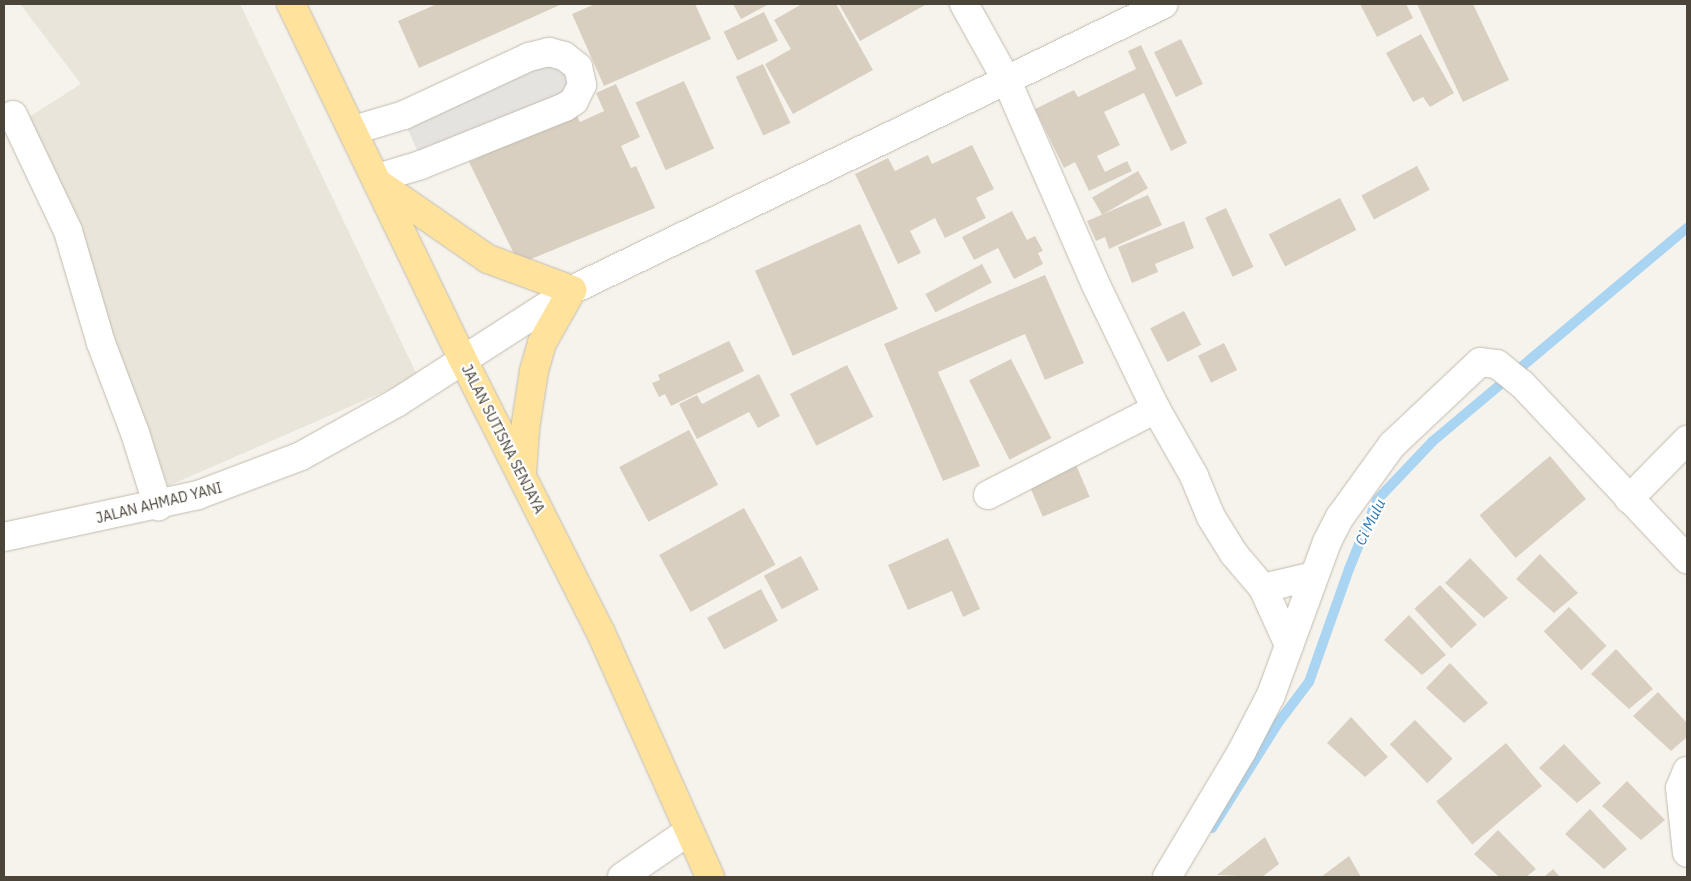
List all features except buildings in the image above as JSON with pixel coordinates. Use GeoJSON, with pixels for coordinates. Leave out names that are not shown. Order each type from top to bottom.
{"type":"FeatureCollection","features":[{"type":"Feature","properties":{"kind":"main road","name":"JALAN SUTISNA SENJAYA"},"geometry":{"type":"LineString","coordinates":[[291,4],[354,130],[462,358],[601,633],[710,877]]}},
{"type":"Feature","properties":{"kind":"main road"},"geometry":{"type":"LineString","coordinates":[[379,182],[488,259],[572,290],[542,343],[534,371],[526,421],[522,475]]}},
{"type":"Feature","properties":{"kind":"street"},"geometry":{"type":"LineString","coordinates":[[964,4],[1006,79],[1096,285],[1156,409],[1194,476],[1211,517],[1234,554],[1263,588],[1289,645]]}},
{"type":"Feature","properties":{"kind":"street","name":"JALAN AHMAD YANI"},"geometry":{"type":"LineString","coordinates":[[4,537],[158,506],[240,482],[301,456],[398,402],[462,358],[572,290],[1164,4]]}},
{"type":"Feature","properties":{"kind":"street"},"geometry":{"type":"LineString","coordinates":[[354,130],[404,115],[529,57],[549,52],[564,56],[578,67],[582,85],[574,101],[565,107],[379,182]]}},
{"type":"Feature","properties":{"kind":"street"},"geometry":{"type":"LineString","coordinates":[[14,115],[68,231],[101,343],[135,433],[158,506]]}},
{"type":"Feature","properties":{"kind":"street"},"geometry":{"type":"LineString","coordinates":[[1167,877],[1242,751],[1271,694],[1314,576],[1340,517],[1392,445],[1480,362],[1497,364],[1522,384],[1687,559]]}},
{"type":"Feature","properties":{"kind":"street"},"geometry":{"type":"LineString","coordinates":[[988,494],[1156,409]]}},
{"type":"Feature","properties":{"kind":"street"},"geometry":{"type":"LineString","coordinates":[[1629,499],[1687,440]]}},
{"type":"Feature","properties":{"kind":"street"},"geometry":{"type":"LineString","coordinates":[[1263,588],[1314,576]]}},
{"type":"Feature","properties":{"kind":"street"},"geometry":{"type":"LineString","coordinates":[[1687,772],[1680,788],[1687,853]]}},
{"type":"Feature","properties":{"kind":"street"},"geometry":{"type":"LineString","coordinates":[[622,877],[689,832]]}},
{"type":"Feature","properties":{"kind":"shaded area"},"geometry":{"type":"Polygon","coordinates":[[[20,4],[240,4],[418,377],[168,486],[29,117],[81,84],[20,4]]]}},
{"type":"Feature","properties":{"kind":"shaded area"},"geometry":{"type":"Polygon","coordinates":[[[571,51],[589,92],[424,166],[406,125],[571,51]]]}},
{"type":"Feature","properties":{"kind":"waterway","name":"Ci Mulu"},"geometry":{"type":"LineString","coordinates":[[1212,828],[1278,723],[1309,682],[1349,569],[1377,500],[1433,441],[1687,228]]}}]}
